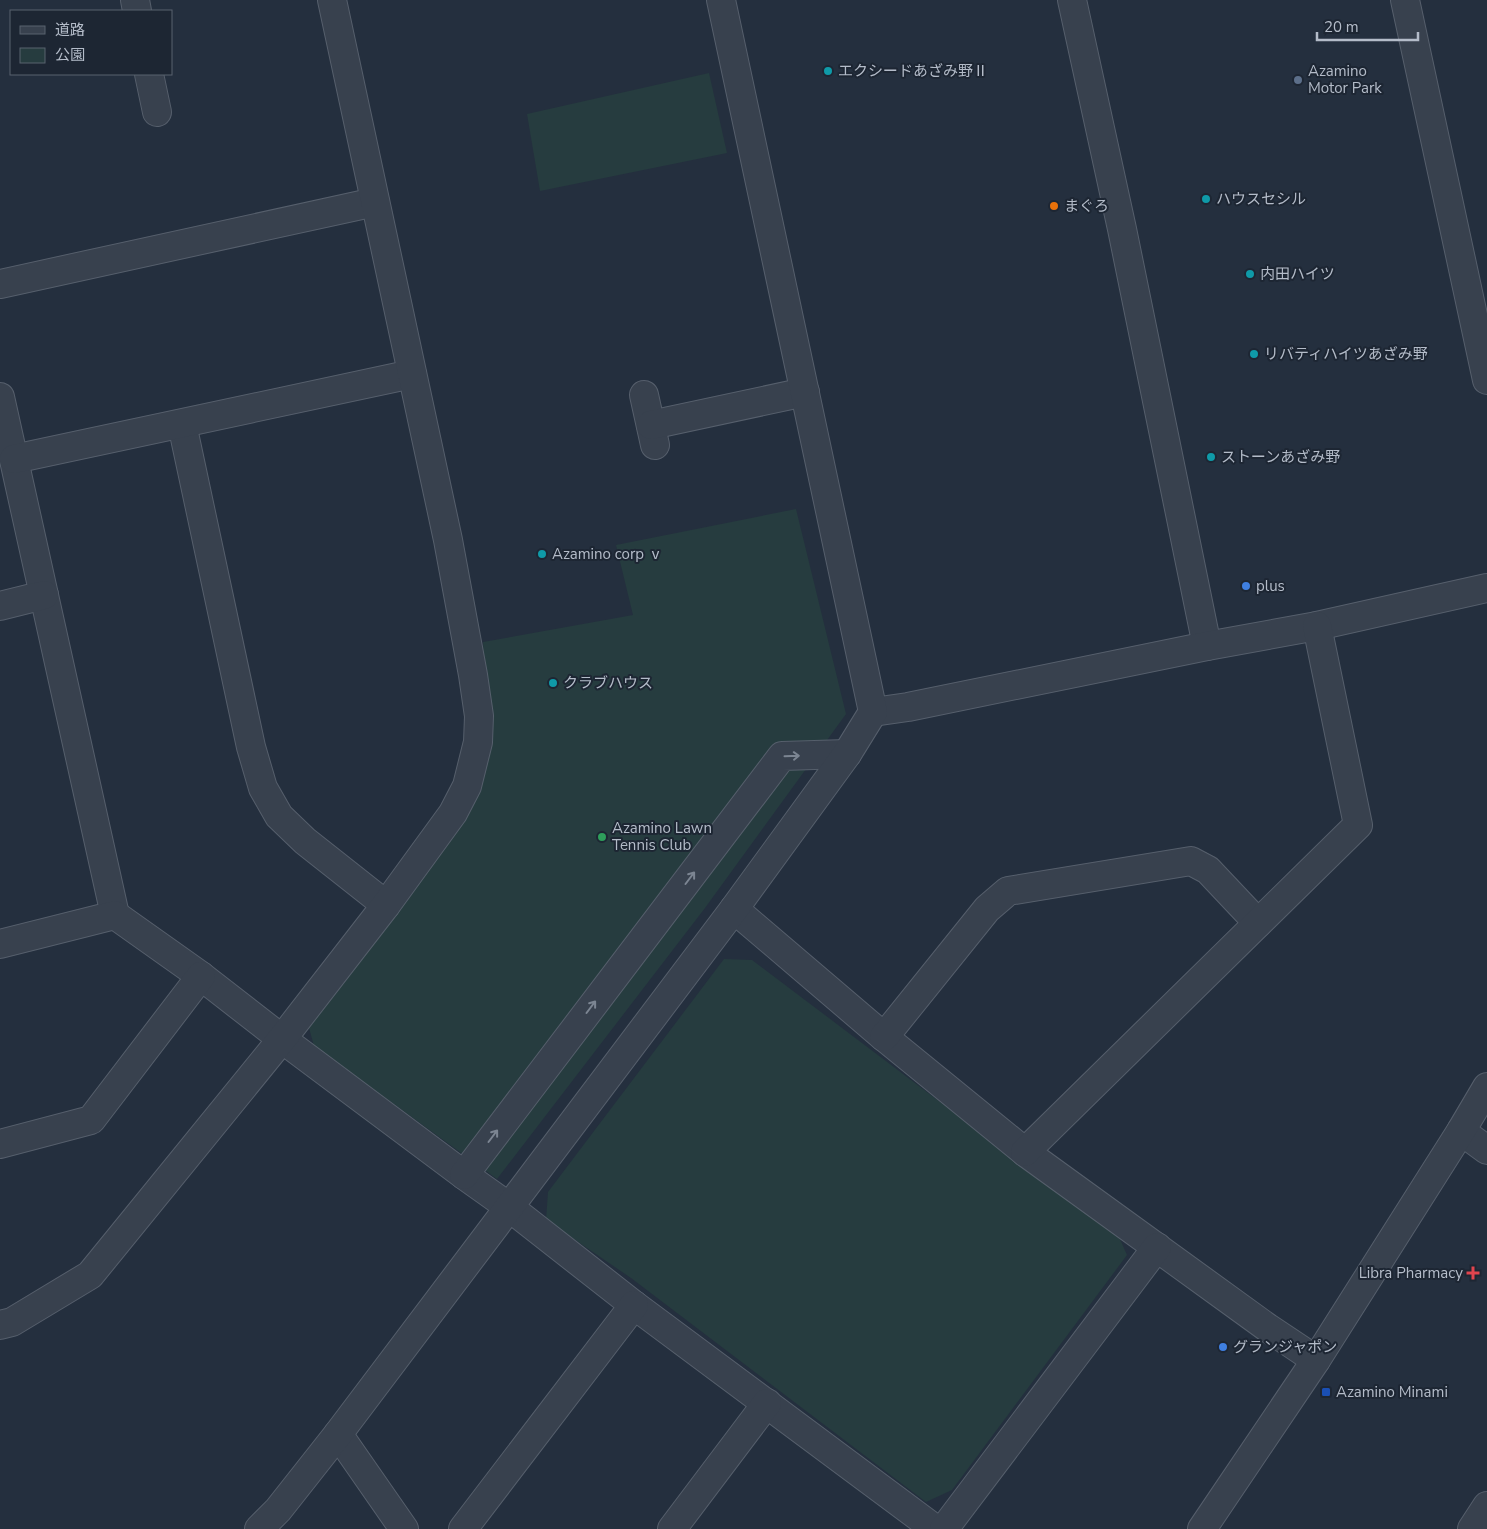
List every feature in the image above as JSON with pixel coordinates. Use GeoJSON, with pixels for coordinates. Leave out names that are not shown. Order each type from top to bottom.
{"type":"FeatureCollection","features":[{"type":"Feature","properties":{"kind":"street"},"geometry":{"type":"LineString","coordinates":[[0,1325],[12,1322],[90,1274],[282,1039],[386,905],[453,813],[467,786],[478,742],[479,716],[473,675],[446,531],[332,0]]}},
{"type":"Feature","properties":{"kind":"street"},"geometry":{"type":"LineString","coordinates":[[259,1529],[278,1510],[338,1434],[734,909],[847,754],[873,712],[721,0]]}},
{"type":"Feature","properties":{"kind":"street"},"geometry":{"type":"LineString","coordinates":[[1072,0],[1122,229],[1208,646]]}},
{"type":"Feature","properties":{"kind":"street"},"geometry":{"type":"LineString","coordinates":[[1405,0],[1487,380]]}},
{"type":"Feature","properties":{"kind":"street"},"geometry":{"type":"LineString","coordinates":[[149,75],[157,112]]}},
{"type":"Feature","properties":{"kind":"street"},"geometry":{"type":"LineString","coordinates":[[0,284],[375,202]]}},
{"type":"Feature","properties":{"kind":"street"},"geometry":{"type":"LineString","coordinates":[[14,459],[412,374]]}},
{"type":"Feature","properties":{"kind":"street"},"geometry":{"type":"LineString","coordinates":[[644,395],[653,435],[804,392]]}},
{"type":"Feature","properties":{"kind":"street"},"geometry":{"type":"LineString","coordinates":[[0,397],[115,915],[201,976],[464,1175],[509,1206],[634,1305],[935,1529]]}},
{"type":"Feature","properties":{"kind":"street"},"geometry":{"type":"LineString","coordinates":[[182,424],[251,747],[263,788],[279,816],[305,841],[386,905]]}},
{"type":"Feature","properties":{"kind":"street"},"geometry":{"type":"LineString","coordinates":[[873,712],[908,707],[1208,646],[1317,626],[1487,588]]}},
{"type":"Feature","properties":{"kind":"street"},"geometry":{"type":"LineString","coordinates":[[0,606],[44,595]]}},
{"type":"Feature","properties":{"kind":"street"},"geometry":{"type":"LineString","coordinates":[[1025,1152],[1358,825],[1317,626]]}},
{"type":"Feature","properties":{"kind":"street"},"geometry":{"type":"LineString","coordinates":[[464,1175],[782,756],[847,754]]}},
{"type":"Feature","properties":{"kind":"street"},"geometry":{"type":"LineString","coordinates":[[884,1037],[987,909],[1008,891],[1190,861],[1208,870],[1258,923]]}},
{"type":"Feature","properties":{"kind":"street"},"geometry":{"type":"LineString","coordinates":[[734,909],[884,1037],[1025,1152],[1268,1328],[1316,1360]]}},
{"type":"Feature","properties":{"kind":"street"},"geometry":{"type":"LineString","coordinates":[[0,944],[115,915]]}},
{"type":"Feature","properties":{"kind":"street"},"geometry":{"type":"LineString","coordinates":[[0,1144],[91,1120],[201,976]]}},
{"type":"Feature","properties":{"kind":"street"},"geometry":{"type":"LineString","coordinates":[[1202,1529],[1316,1360],[1487,1087]]}},
{"type":"Feature","properties":{"kind":"street"},"geometry":{"type":"LineString","coordinates":[[1461,1131],[1487,1150]]}},
{"type":"Feature","properties":{"kind":"street"},"geometry":{"type":"LineString","coordinates":[[944,1529],[1157,1248]]}},
{"type":"Feature","properties":{"kind":"street"},"geometry":{"type":"LineString","coordinates":[[463,1529],[634,1305]]}},
{"type":"Feature","properties":{"kind":"street"},"geometry":{"type":"LineString","coordinates":[[672,1529],[768,1403]]}},
{"type":"Feature","properties":{"kind":"street"},"geometry":{"type":"LineString","coordinates":[[338,1434],[404,1529]]}},
{"type":"Feature","properties":{"kind":"street"},"geometry":{"type":"LineString","coordinates":[[1472,1529],[1487,1506]]}},
{"type":"Feature","properties":{"kind":"green space"},"geometry":{"type":"Polygon","coordinates":[[[709,73],[727,153],[540,191],[527,114],[709,73]]]}},
{"type":"Feature","properties":{"kind":"green space","name":"Azamino Lawn Tennis Club"},"geometry":{"type":"Polygon","coordinates":[[[796,509],[846,714],[705,908],[497,1179],[314,1046],[308,1024],[488,745],[483,642],[633,615],[616,545],[796,509]]]}},
{"type":"Feature","properties":{"kind":"green space"},"geometry":{"type":"Polygon","coordinates":[[[724,959],[752,960],[1119,1237],[1127,1255],[952,1490],[926,1502],[631,1278],[546,1220],[548,1192],[724,959]]]}},
{"type":"Feature","properties":{"kind":"place","name":"エクシードあざみ野Ⅱ"},"geometry":{"type":"Point","coordinates":[828,71]}},
{"type":"Feature","properties":{"kind":"place","name":"Azamino Motor Park"},"geometry":{"type":"Point","coordinates":[1298,80]}},
{"type":"Feature","properties":{"kind":"place","name":"ハウスセシル"},"geometry":{"type":"Point","coordinates":[1206,199]}},
{"type":"Feature","properties":{"kind":"place","name":"まぐろ"},"geometry":{"type":"Point","coordinates":[1054,206]}},
{"type":"Feature","properties":{"kind":"place","name":"内田ハイツ"},"geometry":{"type":"Point","coordinates":[1250,274]}},
{"type":"Feature","properties":{"kind":"place","name":"リバティハイツあざみ野"},"geometry":{"type":"Point","coordinates":[1254,354]}},
{"type":"Feature","properties":{"kind":"place","name":"ストーンあざみ野"},"geometry":{"type":"Point","coordinates":[1211,457]}},
{"type":"Feature","properties":{"kind":"place","name":"Azamino corp ⅴ"},"geometry":{"type":"Point","coordinates":[542,554]}},
{"type":"Feature","properties":{"kind":"place","name":"plus"},"geometry":{"type":"Point","coordinates":[1246,586]}},
{"type":"Feature","properties":{"kind":"place","name":"クラブハウス"},"geometry":{"type":"Point","coordinates":[553,683]}},
{"type":"Feature","properties":{"kind":"place","name":"Azamino Lawn Tennis Club"},"geometry":{"type":"Point","coordinates":[602,837]}},
{"type":"Feature","properties":{"kind":"place","name":"Libra Pharmacy"},"geometry":{"type":"Point","coordinates":[1473,1273]}},
{"type":"Feature","properties":{"kind":"place","name":"グランジャポン"},"geometry":{"type":"Point","coordinates":[1223,1347]}},
{"type":"Feature","properties":{"kind":"place","name":"Azamino Minami"},"geometry":{"type":"Point","coordinates":[1326,1392]}}]}
